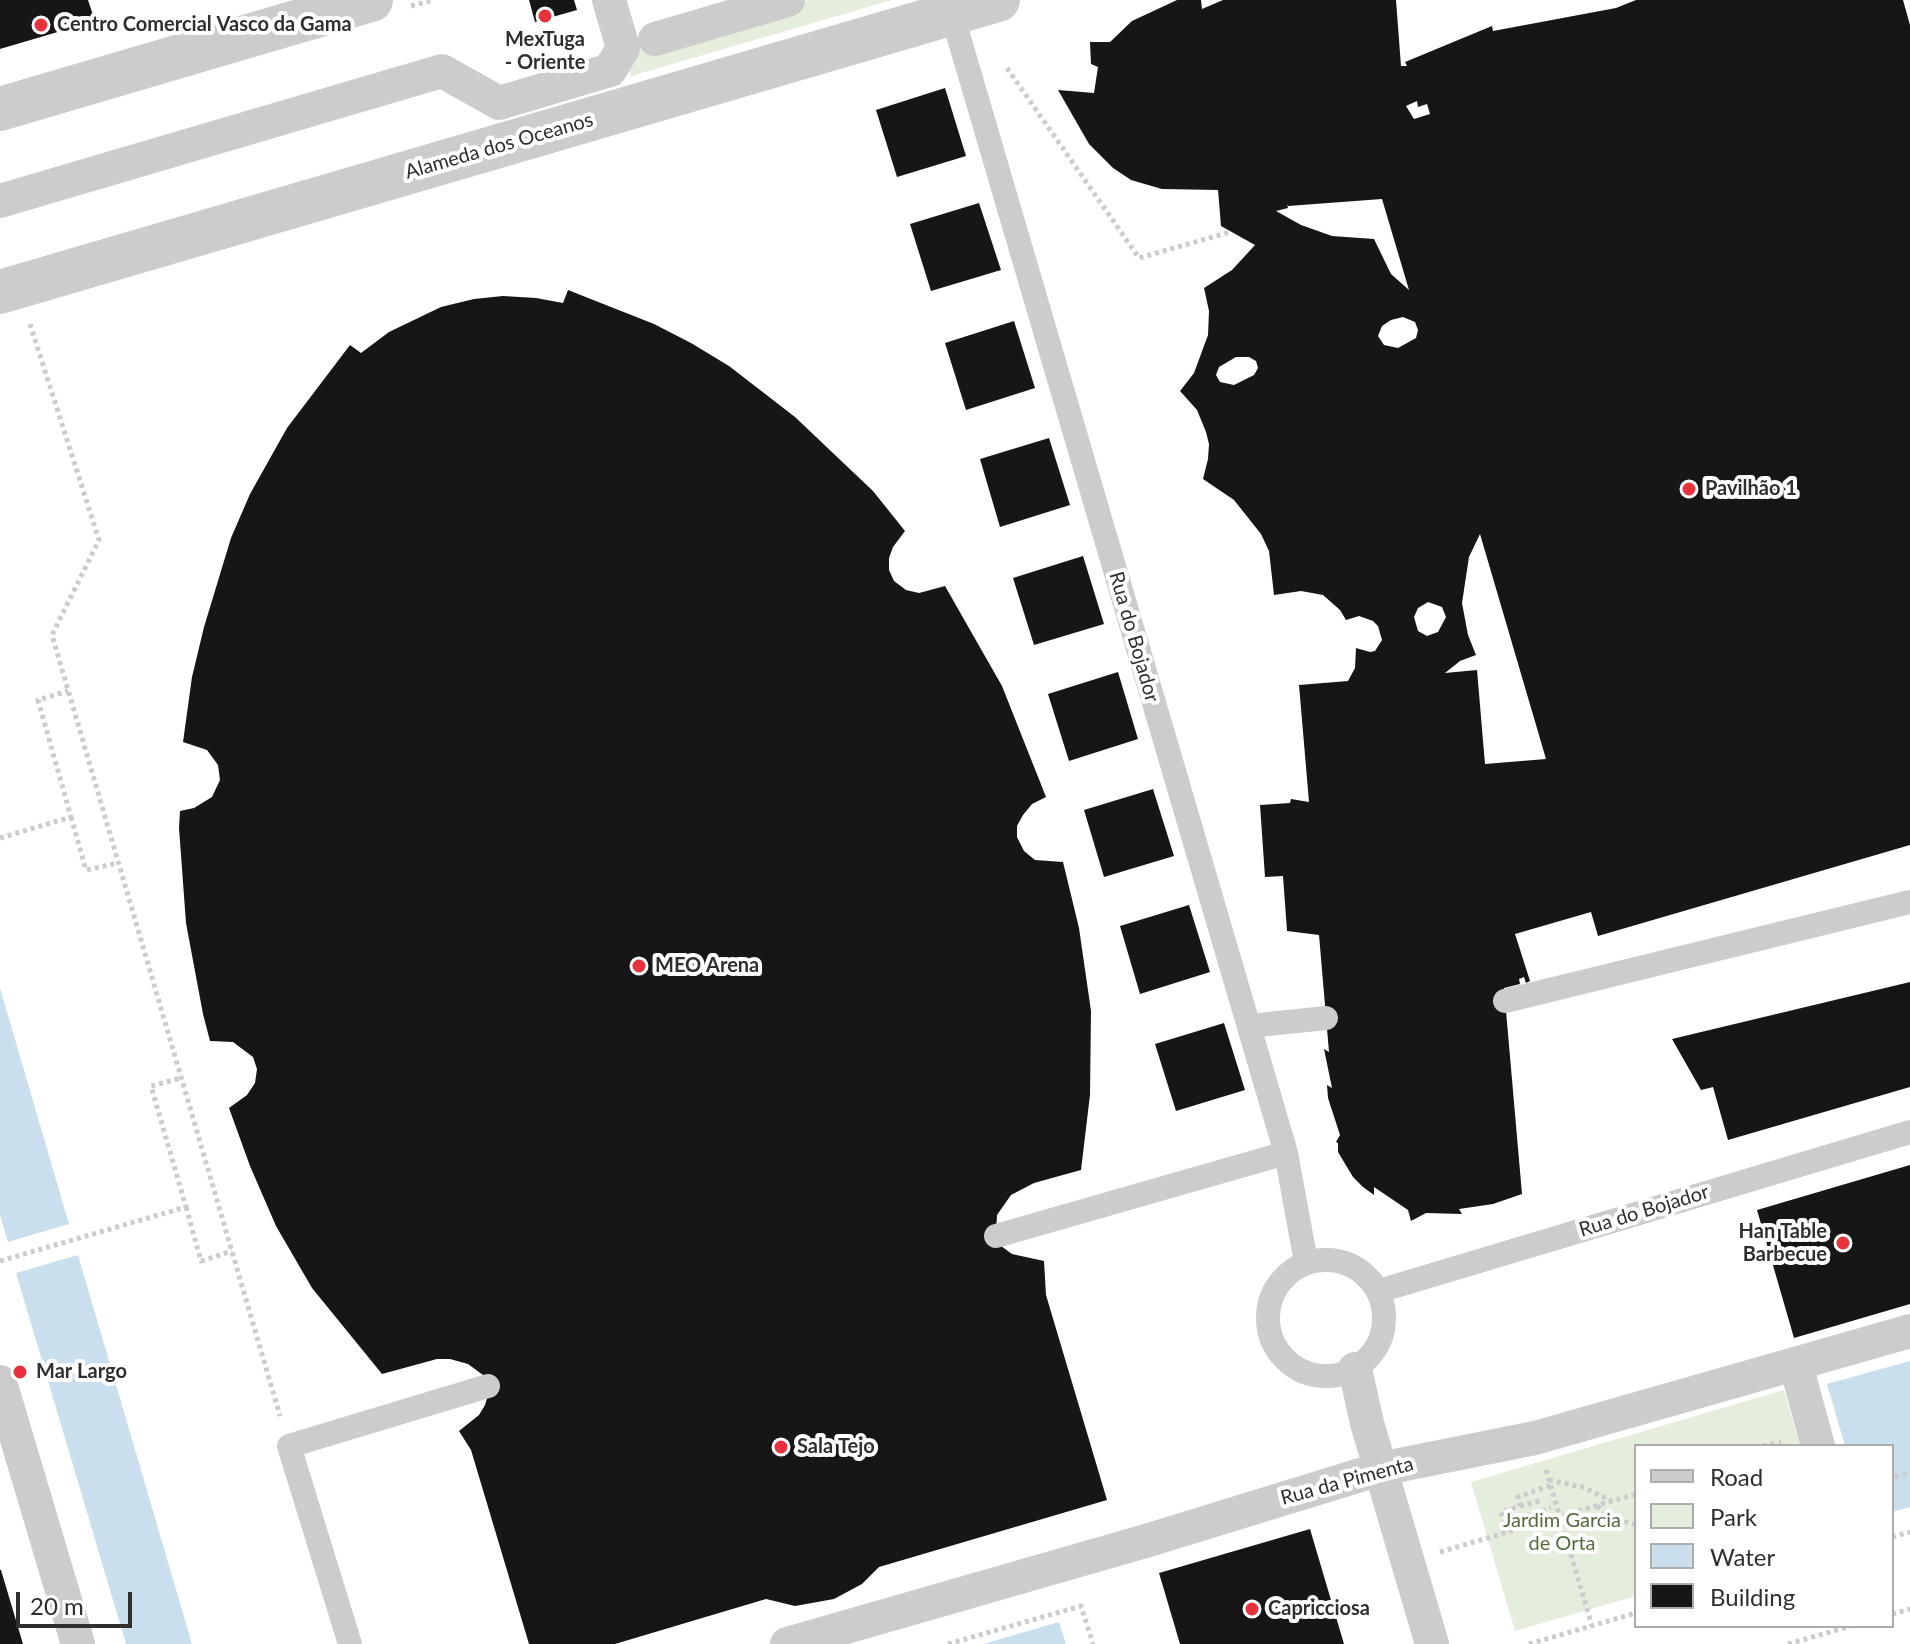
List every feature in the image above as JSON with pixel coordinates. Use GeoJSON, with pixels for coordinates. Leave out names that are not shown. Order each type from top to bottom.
{"type":"FeatureCollection","features":[{"type":"Feature","properties":{"kind":"street"},"geometry":{"type":"LineString","coordinates":[[0,109],[371,0]]}},
{"type":"Feature","properties":{"kind":"street","name":"Alameda dos Oceanos"},"geometry":{"type":"LineString","coordinates":[[0,201],[442,71],[499,103],[610,70],[623,48],[609,0]]}},
{"type":"Feature","properties":{"kind":"street"},"geometry":{"type":"LineString","coordinates":[[655,39],[788,0]]}},
{"type":"Feature","properties":{"kind":"street","name":"Alameda dos Oceanos"},"geometry":{"type":"LineString","coordinates":[[14,306],[998,0]]}},
{"type":"Feature","properties":{"kind":"street","name":"Rua da Pimenta"},"geometry":{"type":"LineString","coordinates":[[787,1644],[1149,1540],[1380,1469],[1535,1438],[1910,1331]]}},
{"type":"Feature","properties":{"kind":"street"},"geometry":{"type":"LineString","coordinates":[[1796,1365],[1817,1444]]}},
{"type":"Feature","properties":{"kind":"street"},"geometry":{"type":"LineString","coordinates":[[1355,1369],[1380,1469],[1432,1644]]}},
{"type":"Feature","properties":{"kind":"street"},"geometry":{"type":"LineString","coordinates":[[0,1382],[78,1644]]}},
{"type":"Feature","properties":{"kind":"lane","name":"Rua do Bojador"},"geometry":{"type":"LineString","coordinates":[[952,14],[1286,1153],[1306,1262]]}},
{"type":"Feature","properties":{"kind":"lane"},"geometry":{"type":"LineString","coordinates":[[1505,1001],[1910,902]]}},
{"type":"Feature","properties":{"kind":"lane"},"geometry":{"type":"LineString","coordinates":[[1249,1026],[1326,1018]]}},
{"type":"Feature","properties":{"kind":"lane","name":"Rua do Bojador"},"geometry":{"type":"LineString","coordinates":[[1379,1291],[1910,1132]]}},
{"type":"Feature","properties":{"kind":"lane"},"geometry":{"type":"LineString","coordinates":[[996,1236],[1286,1153]]}},
{"type":"Feature","properties":{"kind":"lane"},"geometry":{"type":"LineString","coordinates":[[1327,1259],[1347,1262],[1366,1273],[1379,1291],[1385,1311],[1383,1332],[1374,1354],[1355,1369],[1337,1375],[1318,1376],[1299,1370],[1284,1358],[1273,1342],[1268,1323],[1269,1304],[1276,1286],[1290,1271],[1306,1262],[1327,1259]]}},
{"type":"Feature","properties":{"kind":"lane"},"geometry":{"type":"LineString","coordinates":[[350,1644],[289,1446],[488,1386]]}},
{"type":"Feature","properties":{"kind":"path"},"geometry":{"type":"LineString","coordinates":[[1007,68],[1139,258],[1230,232]]}},
{"type":"Feature","properties":{"kind":"path"},"geometry":{"type":"LineString","coordinates":[[14,306],[99,540],[52,635],[289,1446]]}},
{"type":"Feature","properties":{"kind":"path"},"geometry":{"type":"LineString","coordinates":[[68,691],[38,700],[86,870],[118,863]]}},
{"type":"Feature","properties":{"kind":"path"},"geometry":{"type":"LineString","coordinates":[[0,838],[71,817]]}},
{"type":"Feature","properties":{"kind":"path"},"geometry":{"type":"LineString","coordinates":[[181,1078],[151,1086],[201,1261],[232,1251]]}},
{"type":"Feature","properties":{"kind":"path"},"geometry":{"type":"LineString","coordinates":[[0,1261],[186,1207]]}},
{"type":"Feature","properties":{"kind":"path"},"geometry":{"type":"LineString","coordinates":[[1535,1438],[1592,1626]]}},
{"type":"Feature","properties":{"kind":"path"},"geometry":{"type":"LineString","coordinates":[[1770,1444],[1780,1441]]}},
{"type":"Feature","properties":{"kind":"path"},"geometry":{"type":"LineString","coordinates":[[1895,1477],[1910,1473]]}},
{"type":"Feature","properties":{"kind":"path"},"geometry":{"type":"LineString","coordinates":[[1520,1506],[1518,1497],[1550,1483],[1582,1487],[1612,1501]]}},
{"type":"Feature","properties":{"kind":"path"},"geometry":{"type":"LineString","coordinates":[[1408,1561],[1634,1495]]}},
{"type":"Feature","properties":{"kind":"path"},"geometry":{"type":"LineString","coordinates":[[1506,1532],[1501,1512],[1543,1500]]}},
{"type":"Feature","properties":{"kind":"path"},"geometry":{"type":"LineString","coordinates":[[1596,1505],[1610,1517],[1634,1524]]}},
{"type":"Feature","properties":{"kind":"path"},"geometry":{"type":"LineString","coordinates":[[1504,1523],[1551,1508]]}},
{"type":"Feature","properties":{"kind":"path"},"geometry":{"type":"LineString","coordinates":[[948,1644],[1081,1606],[1093,1644]]}},
{"type":"Feature","properties":{"kind":"path"},"geometry":{"type":"LineString","coordinates":[[1529,1644],[1634,1614]]}},
{"type":"Feature","properties":{"kind":"path"},"geometry":{"type":"LineString","coordinates":[[1788,1644],[1844,1628]]}},
{"type":"Feature","properties":{"kind":"green space"},"geometry":{"type":"Polygon","coordinates":[[[809,0],[892,0],[631,76],[624,54],[809,0]]]}},
{"type":"Feature","properties":{"kind":"green space","name":"Jardim Garcia de Orta"},"geometry":{"type":"Polygon","coordinates":[[[1784,1390],[1799,1444],[1634,1444],[1634,1597],[1515,1631],[1471,1482],[1784,1390]]]}},
{"type":"Feature","properties":{"kind":"water"},"geometry":{"type":"Polygon","coordinates":[[[0,988],[69,1224],[8,1242],[0,1215],[0,988]]]}},
{"type":"Feature","properties":{"kind":"water"},"geometry":{"type":"Polygon","coordinates":[[[78,1255],[192,1644],[126,1644],[16,1273],[78,1255]]]}},
{"type":"Feature","properties":{"kind":"water"},"geometry":{"type":"Polygon","coordinates":[[[1910,1361],[1910,1507],[1894,1511],[1894,1444],[1844,1444],[1827,1384],[1910,1361]]]}},
{"type":"Feature","properties":{"kind":"water"},"geometry":{"type":"Polygon","coordinates":[[[1059,1622],[1066,1644],[983,1644],[1059,1622]]]}},
{"type":"Feature","properties":{"kind":"building","name":"Centro Comercial Vasco da Gama"},"geometry":{"type":"Polygon","coordinates":[[[0,0],[88,0],[95,21],[0,49],[0,0]]]}},
{"type":"Feature","properties":{"kind":"building","name":"MexTuga - Oriente"},"geometry":{"type":"Polygon","coordinates":[[[529,0],[574,0],[577,10],[535,22],[529,0]]]}},
{"type":"Feature","properties":{"kind":"building"},"geometry":{"type":"Polygon","coordinates":[[[1177,0],[1201,0],[1202,9],[1223,0],[1396,0],[1401,66],[1407,66],[1405,62],[1492,26],[1493,31],[1616,8],[1636,0],[1903,0],[1910,25],[1910,845],[1598,936],[1591,912],[1515,934],[1530,981],[1526,983],[1524,977],[1519,979],[1520,984],[1504,988],[1522,1194],[1493,1204],[1459,1209],[1462,1214],[1426,1213],[1411,1221],[1408,1210],[1374,1187],[1374,1195],[1363,1187],[1338,1152],[1336,1142],[1340,1135],[1328,1098],[1327,1085],[1332,1088],[1324,1049],[1329,1052],[1319,935],[1287,931],[1283,876],[1265,877],[1260,805],[1290,803],[1291,799],[1309,802],[1299,685],[1348,681],[1355,668],[1356,648],[1375,651],[1382,640],[1373,621],[1359,616],[1346,620],[1323,595],[1301,591],[1274,595],[1269,551],[1261,534],[1234,500],[1203,479],[1209,444],[1206,432],[1197,410],[1180,391],[1194,373],[1208,335],[1209,311],[1204,288],[1232,270],[1255,245],[1221,226],[1218,190],[1162,189],[1131,180],[1113,168],[1089,144],[1058,90],[1094,93],[1098,67],[1091,64],[1090,42],[1110,42],[1132,21],[1177,0]],[[1417,101],[1406,106],[1414,119],[1430,114],[1427,104],[1418,107],[1417,101]],[[1382,199],[1287,204],[1288,208],[1276,211],[1301,225],[1332,236],[1374,239],[1391,274],[1409,290],[1382,199]],[[1403,317],[1382,326],[1378,336],[1384,345],[1398,348],[1416,338],[1418,330],[1415,322],[1403,317]],[[1236,357],[1219,367],[1216,375],[1220,382],[1234,385],[1254,375],[1258,368],[1256,361],[1249,357],[1236,357]],[[1480,534],[1469,557],[1462,603],[1468,635],[1476,655],[1460,661],[1445,673],[1477,670],[1485,764],[1546,759],[1480,534]],[[1428,602],[1418,608],[1414,617],[1418,631],[1427,636],[1438,632],[1446,617],[1442,607],[1428,602]]]}},
{"type":"Feature","properties":{"kind":"building"},"geometry":{"type":"Polygon","coordinates":[[[945,88],[966,156],[897,177],[876,110],[945,88]]]}},
{"type":"Feature","properties":{"kind":"building"},"geometry":{"type":"Polygon","coordinates":[[[979,203],[1001,270],[931,291],[910,224],[979,203]]]}},
{"type":"Feature","properties":{"kind":"building","name":"MEO Arena"},"geometry":{"type":"Polygon","coordinates":[[[568,290],[654,324],[691,343],[729,366],[795,417],[873,491],[905,531],[889,558],[889,570],[894,581],[906,590],[919,593],[945,586],[1002,686],[1046,797],[1032,804],[1023,815],[1017,826],[1017,837],[1024,851],[1035,860],[1063,862],[1079,928],[1091,1011],[1090,1095],[1081,1170],[1034,1183],[1011,1195],[997,1215],[996,1236],[1001,1246],[1012,1254],[1044,1261],[1046,1295],[1107,1500],[879,1567],[862,1584],[834,1599],[795,1606],[766,1599],[615,1644],[529,1644],[471,1450],[459,1431],[479,1415],[485,1405],[489,1392],[483,1375],[468,1364],[450,1359],[437,1359],[382,1374],[312,1288],[276,1226],[229,1108],[247,1095],[255,1083],[257,1069],[253,1057],[233,1042],[210,1041],[203,1014],[186,923],[179,828],[180,811],[194,808],[212,797],[220,780],[218,765],[207,750],[183,742],[192,677],[204,627],[231,538],[250,494],[287,428],[350,345],[361,353],[389,332],[441,307],[503,296],[563,303],[568,290]]]}},
{"type":"Feature","properties":{"kind":"building"},"geometry":{"type":"Polygon","coordinates":[[[1014,321],[1035,388],[966,410],[945,343],[1014,321]]]}},
{"type":"Feature","properties":{"kind":"building"},"geometry":{"type":"Polygon","coordinates":[[[1049,438],[1070,505],[1000,527],[980,459],[1049,438]]]}},
{"type":"Feature","properties":{"kind":"building"},"geometry":{"type":"Polygon","coordinates":[[[1083,556],[1104,624],[1034,645],[1013,578],[1083,556]]]}},
{"type":"Feature","properties":{"kind":"building"},"geometry":{"type":"Polygon","coordinates":[[[1118,672],[1138,739],[1069,761],[1048,694],[1118,672]]]}},
{"type":"Feature","properties":{"kind":"building"},"geometry":{"type":"Polygon","coordinates":[[[1153,789],[1174,856],[1104,877],[1084,810],[1153,789]]]}},
{"type":"Feature","properties":{"kind":"building"},"geometry":{"type":"Polygon","coordinates":[[[1189,905],[1210,972],[1140,994],[1120,926],[1189,905]]]}},
{"type":"Feature","properties":{"kind":"building"},"geometry":{"type":"Polygon","coordinates":[[[1910,982],[1910,1087],[1728,1140],[1713,1087],[1701,1090],[1672,1039],[1910,982]]]}},
{"type":"Feature","properties":{"kind":"building"},"geometry":{"type":"Polygon","coordinates":[[[1224,1023],[1245,1090],[1176,1111],[1155,1044],[1224,1023]]]}},
{"type":"Feature","properties":{"kind":"building"},"geometry":{"type":"Polygon","coordinates":[[[1910,1165],[1910,1304],[1794,1338],[1757,1210],[1910,1165]]]}},
{"type":"Feature","properties":{"kind":"building","name":"Capricciosa"},"geometry":{"type":"Polygon","coordinates":[[[1310,1529],[1344,1644],[1180,1644],[1159,1573],[1310,1529]]]}},
{"type":"Feature","properties":{"kind":"building"},"geometry":{"type":"Polygon","coordinates":[[[1,1570],[23,1644],[0,1644],[1,1570]]]}},
{"type":"Feature","properties":{"kind":"place","name":"MexTuga - Oriente"},"geometry":{"type":"Point","coordinates":[545,16]}},
{"type":"Feature","properties":{"kind":"place","name":"Centro Comercial Vasco da Gama"},"geometry":{"type":"Point","coordinates":[41,25]}},
{"type":"Feature","properties":{"kind":"place","name":"Pavilhão 1"},"geometry":{"type":"Point","coordinates":[1689,489]}},
{"type":"Feature","properties":{"kind":"place","name":"MEO Arena"},"geometry":{"type":"Point","coordinates":[639,966]}},
{"type":"Feature","properties":{"kind":"place","name":"Han Table Barbecue"},"geometry":{"type":"Point","coordinates":[1843,1243]}},
{"type":"Feature","properties":{"kind":"place","name":"Mar Largo"},"geometry":{"type":"Point","coordinates":[20,1372]}},
{"type":"Feature","properties":{"kind":"place","name":"Sala Tejo"},"geometry":{"type":"Point","coordinates":[781,1447]}},
{"type":"Feature","properties":{"kind":"place","name":"Capricciosa"},"geometry":{"type":"Point","coordinates":[1252,1609]}}]}
